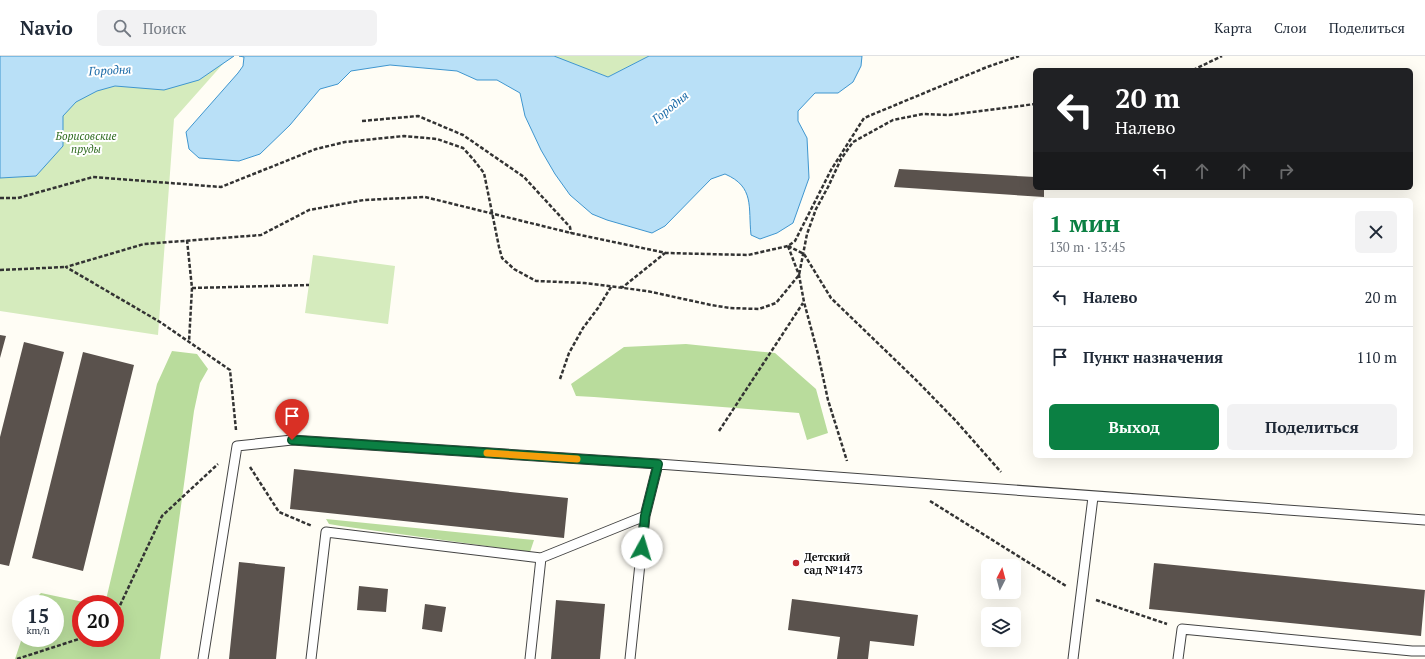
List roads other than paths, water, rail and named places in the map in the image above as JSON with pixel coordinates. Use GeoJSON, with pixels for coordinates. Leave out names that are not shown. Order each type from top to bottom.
{"type":"FeatureCollection","features":[{"type":"Feature","properties":{"kind":"lane"},"geometry":{"type":"LineString","coordinates":[[203,659],[237,446],[292,440],[658,464],[1093,497],[1425,520]]}},
{"type":"Feature","properties":{"kind":"lane"},"geometry":{"type":"LineString","coordinates":[[630,659],[645,516],[658,464]]}},
{"type":"Feature","properties":{"kind":"lane"},"geometry":{"type":"LineString","coordinates":[[1072,659],[1093,497]]}},
{"type":"Feature","properties":{"kind":"lane"},"geometry":{"type":"LineString","coordinates":[[311,659],[326,532],[541,558],[645,516]]}},
{"type":"Feature","properties":{"kind":"lane"},"geometry":{"type":"LineString","coordinates":[[530,659],[541,558]]}},
{"type":"Feature","properties":{"kind":"lane"},"geometry":{"type":"LineString","coordinates":[[1178,659],[1182,629],[1411,655],[1425,651]]}},
{"type":"Feature","properties":{"kind":"water","name":"Городня"},"geometry":{"type":"Polygon","coordinates":[[[0,56],[234,56],[199,80],[164,90],[115,86],[97,91],[76,102],[63,116],[63,146],[36,176],[0,178],[0,56]]]}},
{"type":"Feature","properties":{"kind":"water","name":"Городня"},"geometry":{"type":"Polygon","coordinates":[[[239,56],[554,56],[608,77],[649,56],[862,56],[861,66],[853,82],[838,93],[815,93],[798,111],[798,121],[807,138],[809,178],[793,223],[777,233],[760,239],[751,235],[749,207],[746,192],[735,179],[725,174],[711,179],[665,226],[652,233],[592,214],[570,195],[555,174],[541,150],[525,116],[520,93],[497,80],[477,80],[457,71],[390,65],[351,71],[338,84],[320,89],[290,125],[260,154],[239,161],[199,158],[189,149],[186,132],[243,66],[244,57],[239,56]]]}},
{"type":"Feature","properties":{"kind":"place","name":"Детский сад №1473"},"geometry":{"type":"Point","coordinates":[796,563]}},
{"type":"Feature","properties":{"kind":"park label","name":"Борисовские пруды"},"geometry":{"type":"Point","coordinates":[86,142]}}]}
